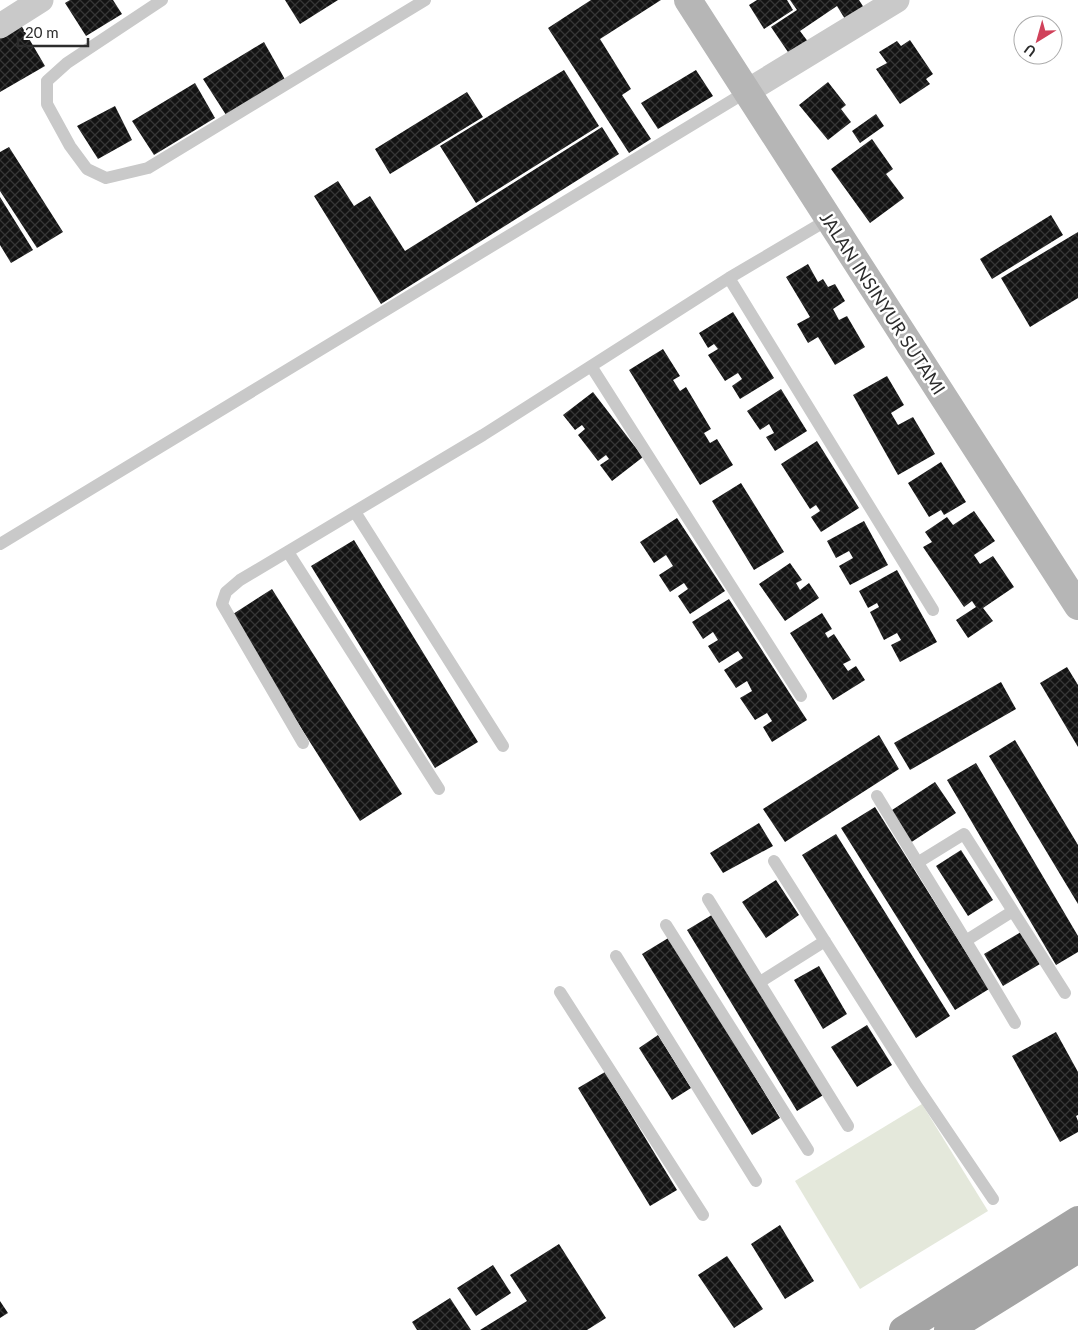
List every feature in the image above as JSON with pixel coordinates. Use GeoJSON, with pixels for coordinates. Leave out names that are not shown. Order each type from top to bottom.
{"type":"FeatureCollection","features":[{"type":"Feature","properties":{"kind":"main road"},"geometry":{"type":"LineString","coordinates":[[902,1330],[1078,1220]]}},
{"type":"Feature","properties":{"kind":"main road"},"geometry":{"type":"LineString","coordinates":[[948,1330],[1078,1249]]}},
{"type":"Feature","properties":{"kind":"street"},"geometry":{"type":"LineString","coordinates":[[0,26],[41,0]]}},
{"type":"Feature","properties":{"kind":"street","name":"JALAN INSINYUR SUTAMI"},"geometry":{"type":"LineString","coordinates":[[688,0],[1078,606]]}},
{"type":"Feature","properties":{"kind":"street"},"geometry":{"type":"LineString","coordinates":[[746,92],[897,0]]}},
{"type":"Feature","properties":{"kind":"lane"},"geometry":{"type":"LineString","coordinates":[[162,0],[67,63],[47,81],[47,104],[70,146],[87,169],[106,178],[148,168],[424,0]]}},
{"type":"Feature","properties":{"kind":"lane"},"geometry":{"type":"LineString","coordinates":[[0,544],[746,92]]}},
{"type":"Feature","properties":{"kind":"lane"},"geometry":{"type":"LineString","coordinates":[[303,743],[222,604],[226,592],[288,552],[484,435],[729,278],[829,219]]}},
{"type":"Feature","properties":{"kind":"lane"},"geometry":{"type":"LineString","coordinates":[[729,278],[933,610]]}},
{"type":"Feature","properties":{"kind":"lane"},"geometry":{"type":"LineString","coordinates":[[591,366],[801,696]]}},
{"type":"Feature","properties":{"kind":"lane"},"geometry":{"type":"LineString","coordinates":[[355,512],[503,746]]}},
{"type":"Feature","properties":{"kind":"lane"},"geometry":{"type":"LineString","coordinates":[[288,552],[439,789]]}},
{"type":"Feature","properties":{"kind":"lane"},"geometry":{"type":"LineString","coordinates":[[877,796],[967,940],[1015,1023]]}},
{"type":"Feature","properties":{"kind":"lane"},"geometry":{"type":"LineString","coordinates":[[917,862],[964,834],[1065,992]]}},
{"type":"Feature","properties":{"kind":"lane"},"geometry":{"type":"LineString","coordinates":[[774,861],[916,1084],[993,1199]]}},
{"type":"Feature","properties":{"kind":"lane"},"geometry":{"type":"LineString","coordinates":[[708,899],[848,1126]]}},
{"type":"Feature","properties":{"kind":"lane"},"geometry":{"type":"LineString","coordinates":[[967,940],[1013,912]]}},
{"type":"Feature","properties":{"kind":"lane"},"geometry":{"type":"LineString","coordinates":[[666,925],[808,1150]]}},
{"type":"Feature","properties":{"kind":"lane"},"geometry":{"type":"LineString","coordinates":[[760,982],[825,942]]}},
{"type":"Feature","properties":{"kind":"lane"},"geometry":{"type":"LineString","coordinates":[[616,956],[756,1181]]}},
{"type":"Feature","properties":{"kind":"lane"},"geometry":{"type":"LineString","coordinates":[[560,992],[702,1215]]}},
{"type":"Feature","properties":{"kind":"shaded area"},"geometry":{"type":"Polygon","coordinates":[[[922,1104],[988,1211],[860,1289],[795,1181],[922,1104]]]}},
{"type":"Feature","properties":{"kind":"building"},"geometry":{"type":"Polygon","coordinates":[[[70,0],[113,0],[122,14],[86,36],[65,3],[70,0]]]}},
{"type":"Feature","properties":{"kind":"building"},"geometry":{"type":"Polygon","coordinates":[[[285,0],[338,0],[300,24],[285,0]]]}},
{"type":"Feature","properties":{"kind":"building"},"geometry":{"type":"Polygon","coordinates":[[[591,0],[661,0],[600,39],[631,89],[622,95],[651,139],[629,153],[548,28],[591,0]]]}},
{"type":"Feature","properties":{"kind":"building"},"geometry":{"type":"Polygon","coordinates":[[[757,0],[787,0],[793,10],[764,29],[749,5],[757,0]]]}},
{"type":"Feature","properties":{"kind":"building"},"geometry":{"type":"Polygon","coordinates":[[[790,0],[859,0],[866,11],[848,24],[837,6],[800,31],[809,43],[790,55],[771,27],[797,10],[790,0]]]}},
{"type":"Feature","properties":{"kind":"building"},"geometry":{"type":"Polygon","coordinates":[[[21,25],[45,66],[0,92],[0,38],[21,25]]]}},
{"type":"Feature","properties":{"kind":"building"},"geometry":{"type":"Polygon","coordinates":[[[910,40],[933,74],[926,79],[930,84],[900,104],[876,69],[887,63],[879,52],[897,41],[901,46],[910,40]]]}},
{"type":"Feature","properties":{"kind":"building"},"geometry":{"type":"Polygon","coordinates":[[[264,42],[287,83],[228,118],[203,79],[264,42]]]}},
{"type":"Feature","properties":{"kind":"building"},"geometry":{"type":"Polygon","coordinates":[[[564,70],[599,126],[476,203],[440,146],[564,70]]]}},
{"type":"Feature","properties":{"kind":"building"},"geometry":{"type":"Polygon","coordinates":[[[696,70],[713,96],[658,129],[641,103],[696,70]]]}},
{"type":"Feature","properties":{"kind":"building"},"geometry":{"type":"Polygon","coordinates":[[[828,82],[846,105],[841,109],[851,122],[828,140],[799,105],[828,82]]]}},
{"type":"Feature","properties":{"kind":"building"},"geometry":{"type":"Polygon","coordinates":[[[195,83],[215,118],[154,155],[132,121],[195,83]]]}},
{"type":"Feature","properties":{"kind":"building"},"geometry":{"type":"Polygon","coordinates":[[[467,92],[483,117],[390,174],[375,149],[467,92]]]}},
{"type":"Feature","properties":{"kind":"building"},"geometry":{"type":"Polygon","coordinates":[[[115,106],[132,140],[98,159],[77,126],[115,106]]]}},
{"type":"Feature","properties":{"kind":"building"},"geometry":{"type":"Polygon","coordinates":[[[876,114],[884,126],[860,143],[852,131],[876,114]]]}},
{"type":"Feature","properties":{"kind":"building"},"geometry":{"type":"Polygon","coordinates":[[[602,127],[619,154],[381,304],[314,196],[338,181],[354,206],[370,196],[405,251],[602,127]]]}},
{"type":"Feature","properties":{"kind":"building"},"geometry":{"type":"Polygon","coordinates":[[[872,139],[893,169],[886,174],[904,198],[870,223],[831,169],[872,139]]]}},
{"type":"Feature","properties":{"kind":"building"},"geometry":{"type":"Polygon","coordinates":[[[9,147],[63,232],[37,248],[0,191],[0,152],[9,147]]]}},
{"type":"Feature","properties":{"kind":"building"},"geometry":{"type":"Polygon","coordinates":[[[0,197],[33,250],[11,263],[0,245],[0,197]]]}},
{"type":"Feature","properties":{"kind":"building"},"geometry":{"type":"Polygon","coordinates":[[[1051,215],[1063,235],[992,279],[980,259],[1051,215]]]}},
{"type":"Feature","properties":{"kind":"building"},"geometry":{"type":"Polygon","coordinates":[[[1078,232],[1078,298],[1030,327],[1001,278],[1078,232]]]}},
{"type":"Feature","properties":{"kind":"building"},"geometry":{"type":"Polygon","coordinates":[[[808,264],[818,282],[823,279],[828,287],[835,284],[845,301],[833,309],[839,320],[847,316],[865,347],[835,365],[818,337],[808,343],[797,324],[810,317],[786,277],[808,264]]]}},
{"type":"Feature","properties":{"kind":"building"},"geometry":{"type":"Polygon","coordinates":[[[733,312],[774,378],[740,399],[732,386],[742,379],[738,373],[725,381],[708,355],[718,349],[714,344],[708,348],[699,333],[733,312]]]}},
{"type":"Feature","properties":{"kind":"building"},"geometry":{"type":"Polygon","coordinates":[[[663,349],[680,376],[673,380],[680,391],[686,387],[711,429],[704,433],[710,443],[717,439],[733,465],[700,485],[629,370],[663,349]]]}},
{"type":"Feature","properties":{"kind":"building"},"geometry":{"type":"Polygon","coordinates":[[[887,376],[904,405],[891,413],[898,425],[913,417],[935,454],[898,475],[853,395],[887,376]]]}},
{"type":"Feature","properties":{"kind":"building"},"geometry":{"type":"Polygon","coordinates":[[[781,389],[807,431],[775,451],[766,437],[774,433],[769,424],[760,430],[747,411],[781,389]]]}},
{"type":"Feature","properties":{"kind":"building"},"geometry":{"type":"Polygon","coordinates":[[[593,392],[643,457],[612,481],[600,465],[609,459],[606,455],[598,461],[578,435],[585,429],[582,425],[575,430],[563,415],[593,392]]]}},
{"type":"Feature","properties":{"kind":"building"},"geometry":{"type":"Polygon","coordinates":[[[817,441],[859,508],[821,532],[811,517],[820,511],[816,505],[810,509],[781,464],[817,441]]]}},
{"type":"Feature","properties":{"kind":"building"},"geometry":{"type":"Polygon","coordinates":[[[941,462],[966,502],[944,515],[941,510],[929,517],[908,483],[941,462]]]}},
{"type":"Feature","properties":{"kind":"building"},"geometry":{"type":"Polygon","coordinates":[[[741,483],[784,552],[754,570],[712,501],[741,483]]]}},
{"type":"Feature","properties":{"kind":"building"},"geometry":{"type":"Polygon","coordinates":[[[974,511],[995,541],[974,555],[980,564],[993,556],[1014,587],[983,608],[993,621],[968,638],[956,620],[976,607],[972,601],[964,607],[923,547],[932,542],[925,532],[947,517],[953,525],[974,511]]]}},
{"type":"Feature","properties":{"kind":"building"},"geometry":{"type":"Polygon","coordinates":[[[677,518],[725,591],[690,614],[678,596],[688,589],[684,583],[670,592],[659,575],[673,566],[666,555],[654,563],[640,542],[677,518]]]}},
{"type":"Feature","properties":{"kind":"building"},"geometry":{"type":"Polygon","coordinates":[[[864,521],[888,565],[850,585],[839,566],[853,558],[849,551],[836,558],[827,541],[864,521]]]}},
{"type":"Feature","properties":{"kind":"building"},"geometry":{"type":"Polygon","coordinates":[[[354,540],[478,742],[435,768],[311,566],[354,540]]]}},
{"type":"Feature","properties":{"kind":"building"},"geometry":{"type":"Polygon","coordinates":[[[790,563],[802,580],[796,583],[800,590],[809,583],[819,598],[785,621],[759,584],[790,563]]]}},
{"type":"Feature","properties":{"kind":"building"},"geometry":{"type":"Polygon","coordinates":[[[897,570],[937,642],[900,662],[891,645],[901,640],[897,633],[884,640],[870,612],[879,607],[877,603],[868,608],[859,591],[897,570]]]}},
{"type":"Feature","properties":{"kind":"building"},"geometry":{"type":"Polygon","coordinates":[[[272,589],[402,794],[360,821],[230,616],[272,589]]]}},
{"type":"Feature","properties":{"kind":"building"},"geometry":{"type":"Polygon","coordinates":[[[729,599],[807,720],[772,742],[763,727],[772,721],[767,713],[755,720],[740,698],[752,691],[747,681],[736,688],[724,670],[743,658],[738,651],[719,663],[708,646],[718,640],[713,632],[703,639],[692,622],[729,599]]]}},
{"type":"Feature","properties":{"kind":"building"},"geometry":{"type":"Polygon","coordinates":[[[822,613],[832,629],[825,633],[828,638],[834,634],[851,660],[843,664],[848,671],[856,666],[865,680],[833,700],[790,633],[822,613]]]}},
{"type":"Feature","properties":{"kind":"building"},"geometry":{"type":"Polygon","coordinates":[[[1067,667],[1078,685],[1078,747],[1040,683],[1067,667]]]}},
{"type":"Feature","properties":{"kind":"building"},"geometry":{"type":"Polygon","coordinates":[[[1001,682],[1016,709],[910,770],[894,743],[1001,682]]]}},
{"type":"Feature","properties":{"kind":"building"},"geometry":{"type":"Polygon","coordinates":[[[879,735],[899,769],[785,842],[763,809],[879,735]]]}},
{"type":"Feature","properties":{"kind":"building"},"geometry":{"type":"Polygon","coordinates":[[[1015,740],[1078,845],[1078,904],[989,756],[1015,740]]]}},
{"type":"Feature","properties":{"kind":"building"},"geometry":{"type":"Polygon","coordinates":[[[976,763],[1078,936],[1078,952],[1056,965],[947,780],[976,763]]]}},
{"type":"Feature","properties":{"kind":"building"},"geometry":{"type":"Polygon","coordinates":[[[935,782],[956,813],[910,843],[889,812],[935,782]]]}},
{"type":"Feature","properties":{"kind":"building"},"geometry":{"type":"Polygon","coordinates":[[[875,807],[989,989],[955,1010],[841,828],[875,807]]]}},
{"type":"Feature","properties":{"kind":"building"},"geometry":{"type":"Polygon","coordinates":[[[759,823],[773,846],[723,873],[710,853],[759,823]]]}},
{"type":"Feature","properties":{"kind":"building"},"geometry":{"type":"Polygon","coordinates":[[[836,834],[950,1016],[916,1038],[802,855],[836,834]]]}},
{"type":"Feature","properties":{"kind":"building"},"geometry":{"type":"Polygon","coordinates":[[[961,850],[993,900],[968,916],[936,866],[961,850]]]}},
{"type":"Feature","properties":{"kind":"building"},"geometry":{"type":"Polygon","coordinates":[[[776,880],[799,915],[766,938],[742,902],[776,880]]]}},
{"type":"Feature","properties":{"kind":"building"},"geometry":{"type":"Polygon","coordinates":[[[715,913],[825,1094],[797,1111],[687,930],[715,913]]]}},
{"type":"Feature","properties":{"kind":"building"},"geometry":{"type":"Polygon","coordinates":[[[1021,932],[1040,964],[1003,986],[984,954],[1021,932]]]}},
{"type":"Feature","properties":{"kind":"building"},"geometry":{"type":"Polygon","coordinates":[[[670,937],[780,1118],[752,1135],[642,954],[670,937]]]}},
{"type":"Feature","properties":{"kind":"building"},"geometry":{"type":"Polygon","coordinates":[[[819,966],[847,1014],[823,1029],[794,980],[819,966]]]}},
{"type":"Feature","properties":{"kind":"building"},"geometry":{"type":"Polygon","coordinates":[[[867,1025],[892,1065],[857,1087],[831,1047],[867,1025]]]}},
{"type":"Feature","properties":{"kind":"building"},"geometry":{"type":"Polygon","coordinates":[[[1056,1032],[1078,1072],[1078,1115],[1076,1116],[1078,1132],[1060,1142],[1012,1056],[1056,1032]]]}},
{"type":"Feature","properties":{"kind":"building"},"geometry":{"type":"Polygon","coordinates":[[[658,1035],[691,1088],[672,1100],[639,1048],[658,1035]]]}},
{"type":"Feature","properties":{"kind":"building"},"geometry":{"type":"Polygon","coordinates":[[[605,1072],[677,1190],[650,1206],[578,1088],[605,1072]]]}},
{"type":"Feature","properties":{"kind":"building"},"geometry":{"type":"Polygon","coordinates":[[[780,1225],[814,1281],[785,1299],[751,1244],[780,1225]]]}},
{"type":"Feature","properties":{"kind":"building"},"geometry":{"type":"Polygon","coordinates":[[[559,1244],[606,1318],[587,1330],[480,1330],[527,1301],[510,1275],[559,1244]]]}},
{"type":"Feature","properties":{"kind":"building"},"geometry":{"type":"Polygon","coordinates":[[[727,1256],[763,1309],[734,1328],[698,1275],[727,1256]]]}},
{"type":"Feature","properties":{"kind":"building"},"geometry":{"type":"Polygon","coordinates":[[[493,1265],[511,1293],[476,1316],[457,1288],[493,1265]]]}},
{"type":"Feature","properties":{"kind":"building"},"geometry":{"type":"Polygon","coordinates":[[[450,1298],[471,1330],[417,1330],[412,1322],[450,1298]]]}},
{"type":"Feature","properties":{"kind":"building"},"geometry":{"type":"Polygon","coordinates":[[[0,1301],[8,1313],[0,1318],[0,1301]]]}}]}
